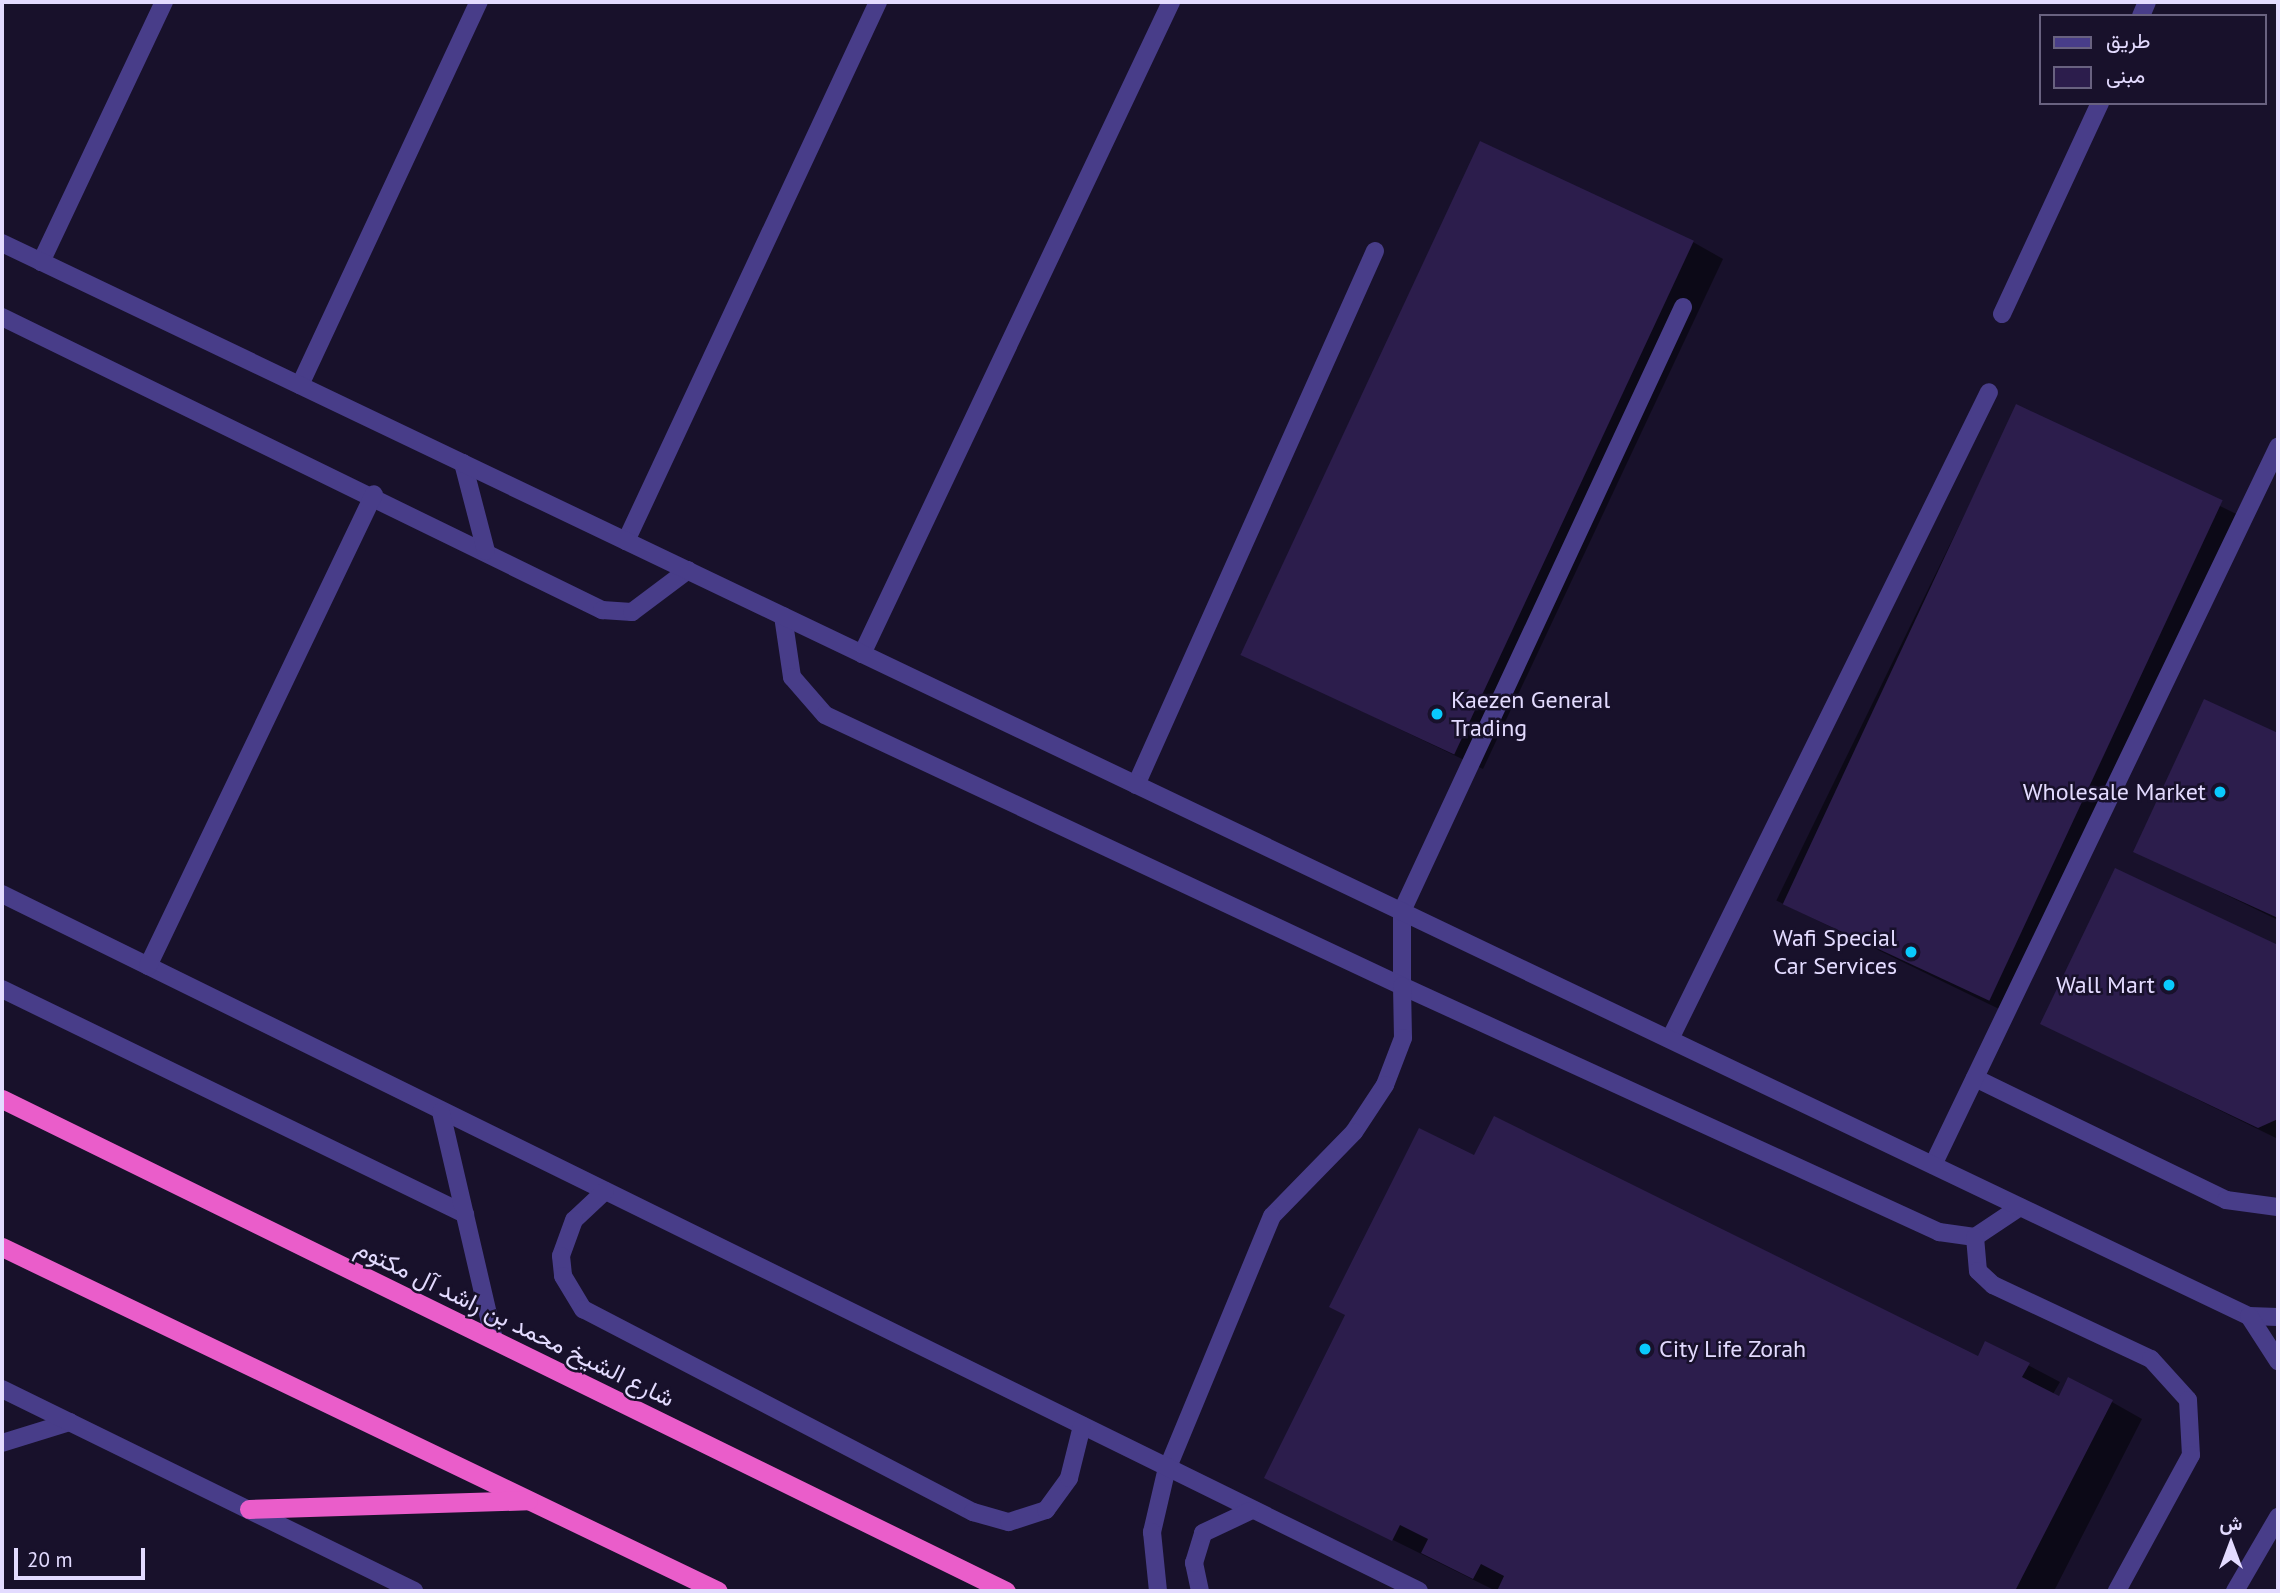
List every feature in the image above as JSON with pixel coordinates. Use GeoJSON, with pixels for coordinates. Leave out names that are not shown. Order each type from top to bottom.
{"type":"FeatureCollection","features":[{"type":"Feature","properties":{"kind":"highway","name":"شارع الشيخ محمد بن راشد آل مكتوم"},"geometry":{"type":"LineString","coordinates":[[2,1099],[1006,1591]]}},
{"type":"Feature","properties":{"kind":"highway"},"geometry":{"type":"LineString","coordinates":[[2,1247],[718,1591]]}},
{"type":"Feature","properties":{"kind":"highway"},"geometry":{"type":"LineString","coordinates":[[249,1509],[531,1500]]}},
{"type":"Feature","properties":{"kind":"street"},"geometry":{"type":"LineString","coordinates":[[41,262],[164,2]]}},
{"type":"Feature","properties":{"kind":"street"},"geometry":{"type":"LineString","coordinates":[[300,385],[479,2]]}},
{"type":"Feature","properties":{"kind":"street"},"geometry":{"type":"LineString","coordinates":[[626,541],[878,2]]}},
{"type":"Feature","properties":{"kind":"street"},"geometry":{"type":"LineString","coordinates":[[862,654],[1171,2]]}},
{"type":"Feature","properties":{"kind":"street"},"geometry":{"type":"LineString","coordinates":[[2002,314],[2099,105]]}},
{"type":"Feature","properties":{"kind":"street"},"geometry":{"type":"LineString","coordinates":[[2,243],[2249,1316],[2278,1317]]}},
{"type":"Feature","properties":{"kind":"street"},"geometry":{"type":"LineString","coordinates":[[1136,785],[1375,251]]}},
{"type":"Feature","properties":{"kind":"street"},"geometry":{"type":"LineString","coordinates":[[1158,1591],[1152,1532],[1166,1472],[1272,1216],[1354,1132],[1385,1085],[1402,1038],[1402,911],[1683,307]]}},
{"type":"Feature","properties":{"kind":"street"},"geometry":{"type":"LineString","coordinates":[[2,317],[374,494],[602,610],[632,612],[688,570]]}},
{"type":"Feature","properties":{"kind":"street"},"geometry":{"type":"LineString","coordinates":[[1670,1039],[1989,392]]}},
{"type":"Feature","properties":{"kind":"street"},"geometry":{"type":"LineString","coordinates":[[1933,1165],[2278,447]]}},
{"type":"Feature","properties":{"kind":"street"},"geometry":{"type":"LineString","coordinates":[[463,463],[486,551]]}},
{"type":"Feature","properties":{"kind":"street"},"geometry":{"type":"LineString","coordinates":[[148,966],[374,494]]}},
{"type":"Feature","properties":{"kind":"street"},"geometry":{"type":"LineString","coordinates":[[783,616],[792,677],[825,715],[1402,986],[1939,1232],[1975,1237],[2020,1207]]}},
{"type":"Feature","properties":{"kind":"street"},"geometry":{"type":"LineString","coordinates":[[2,894],[1082,1426],[1166,1472],[1419,1591]]}},
{"type":"Feature","properties":{"kind":"street"},"geometry":{"type":"LineString","coordinates":[[2,989],[465,1214]]}},
{"type":"Feature","properties":{"kind":"street"},"geometry":{"type":"LineString","coordinates":[[1975,1078],[2226,1200],[2278,1207]]}},
{"type":"Feature","properties":{"kind":"street"},"geometry":{"type":"LineString","coordinates":[[441,1112],[494,1339]]}},
{"type":"Feature","properties":{"kind":"street"},"geometry":{"type":"LineString","coordinates":[[605,1191],[574,1220],[561,1256],[563,1276],[583,1309],[973,1512],[1009,1522],[1046,1510],[1069,1478],[1082,1426]]}},
{"type":"Feature","properties":{"kind":"street"},"geometry":{"type":"LineString","coordinates":[[1975,1237],[1978,1271],[1993,1285],[2151,1359],[2188,1400],[2190,1455],[2117,1591]]}},
{"type":"Feature","properties":{"kind":"street"},"geometry":{"type":"LineString","coordinates":[[2249,1316],[2278,1361]]}},
{"type":"Feature","properties":{"kind":"street"},"geometry":{"type":"LineString","coordinates":[[2,1389],[414,1591]]}},
{"type":"Feature","properties":{"kind":"street"},"geometry":{"type":"LineString","coordinates":[[2,1443],[70,1422]]}},
{"type":"Feature","properties":{"kind":"street"},"geometry":{"type":"LineString","coordinates":[[1200,1591],[1194,1563],[1203,1533],[1250,1511]]}},
{"type":"Feature","properties":{"kind":"street"},"geometry":{"type":"LineString","coordinates":[[2235,1591],[2278,1517]]}},
{"type":"Feature","properties":{"kind":"building"},"geometry":{"type":"Polygon","coordinates":[[[1480,141],[1694,241],[1454,755],[1240,655],[1480,141]]]}},
{"type":"Feature","properties":{"kind":"building"},"geometry":{"type":"Polygon","coordinates":[[[2016,404],[2223,500],[1989,1001],[1783,904],[2016,404]]]}},
{"type":"Feature","properties":{"kind":"building","name":"Wholesale Market"},"geometry":{"type":"Polygon","coordinates":[[[2204,699],[2278,733],[2278,918],[2133,852],[2204,699]]]}},
{"type":"Feature","properties":{"kind":"building","name":"Wall Mart"},"geometry":{"type":"Polygon","coordinates":[[[2115,868],[2278,945],[2278,1119],[2258,1128],[2040,1024],[2115,868]]]}},
{"type":"Feature","properties":{"kind":"building","name":"City Life Zorah"},"geometry":{"type":"Polygon","coordinates":[[[1494,1116],[1978,1356],[1985,1341],[2030,1363],[2022,1377],[2059,1396],[2068,1377],[2113,1400],[2015,1591],[1497,1591],[1504,1576],[1481,1564],[1473,1579],[1421,1553],[1428,1539],[1400,1525],[1392,1541],[1264,1478],[1345,1315],[1329,1307],[1419,1128],[1474,1155],[1494,1116]]]}},
{"type":"Feature","properties":{"kind":"place","name":"Kaezen General Trading"},"geometry":{"type":"Point","coordinates":[1437,714]}},
{"type":"Feature","properties":{"kind":"place","name":"Wholesale Market"},"geometry":{"type":"Point","coordinates":[2220,792]}},
{"type":"Feature","properties":{"kind":"place","name":"Wafi Special Car Services"},"geometry":{"type":"Point","coordinates":[1911,952]}},
{"type":"Feature","properties":{"kind":"place","name":"Wall Mart"},"geometry":{"type":"Point","coordinates":[2169,985]}},
{"type":"Feature","properties":{"kind":"place","name":"City Life Zorah"},"geometry":{"type":"Point","coordinates":[1645,1349]}}]}
